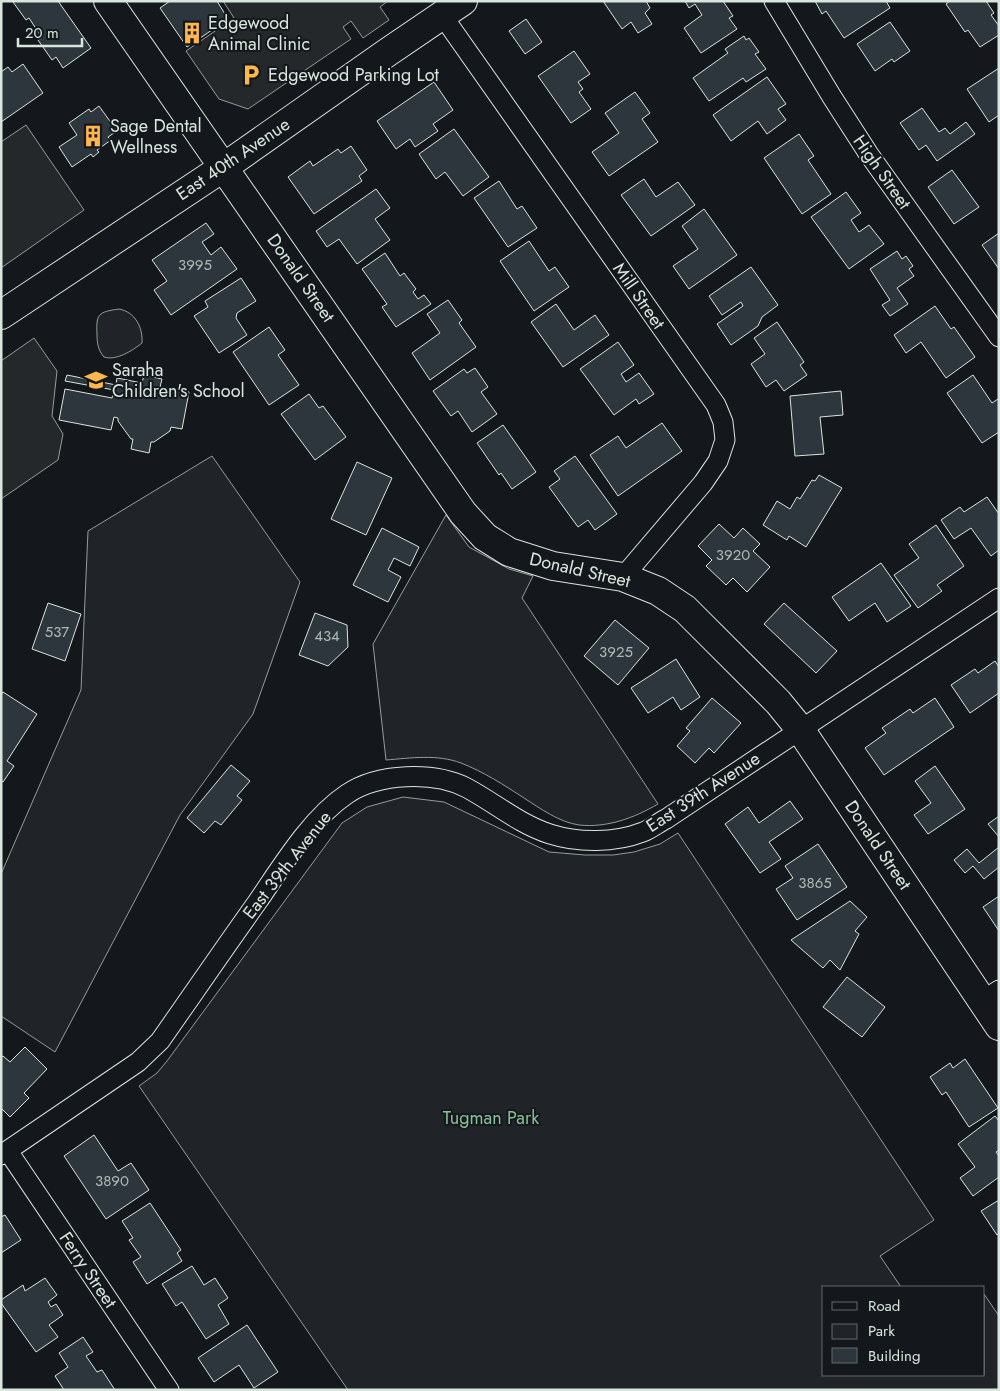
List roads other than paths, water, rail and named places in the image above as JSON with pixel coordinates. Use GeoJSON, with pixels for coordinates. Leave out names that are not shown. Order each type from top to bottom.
{"type":"FeatureCollection","features":[{"type":"Feature","properties":{"kind":"street","name":"Donald Street"},"geometry":{"type":"LineString","coordinates":[[108,1],[464,513],[485,537],[509,552],[553,566],[624,577],[658,591],[685,609],[778,702],[800,729],[990,996],[999,1026]]}},
{"type":"Feature","properties":{"kind":"street","name":"High Street"},"geometry":{"type":"LineString","coordinates":[[774,1],[868,153],[999,337]]}},
{"type":"Feature","properties":{"kind":"street","name":"East 40th Avenue"},"geometry":{"type":"LineString","coordinates":[[1,315],[224,167],[453,8]]}},
{"type":"Feature","properties":{"kind":"street","name":"Mill Street"},"geometry":{"type":"LineString","coordinates":[[453,8],[716,405],[723,422],[725,440],[718,461],[703,483],[624,577]]}},
{"type":"Feature","properties":{"kind":"street","name":"East 39th Avenue"},"geometry":{"type":"LineString","coordinates":[[4,1153],[138,1062],[160,1041],[288,858],[323,814],[348,793],[380,780],[408,776],[441,780],[466,788],[517,820],[550,834],[582,841],[615,839],[642,832],[666,819],[999,598]]}},
{"type":"Feature","properties":{"kind":"street","name":"Ferry Street"},"geometry":{"type":"LineString","coordinates":[[4,1153],[169,1390]]}},
{"type":"Feature","properties":{"kind":"place","name":"Edgewood Animal Clinic"},"geometry":{"type":"Point","coordinates":[192,33]}},
{"type":"Feature","properties":{"kind":"place","name":"Edgewood Parking Lot"},"geometry":{"type":"Point","coordinates":[251,75]}},
{"type":"Feature","properties":{"kind":"place","name":"Sage Dental Wellness"},"geometry":{"type":"Point","coordinates":[93,136]}},
{"type":"Feature","properties":{"kind":"place","name":"Saraha Children's School"},"geometry":{"type":"Point","coordinates":[96,380]}},
{"type":"Feature","properties":{"kind":"park label","name":"Tugman Park"},"geometry":{"type":"Point","coordinates":[491,1118]}}]}
